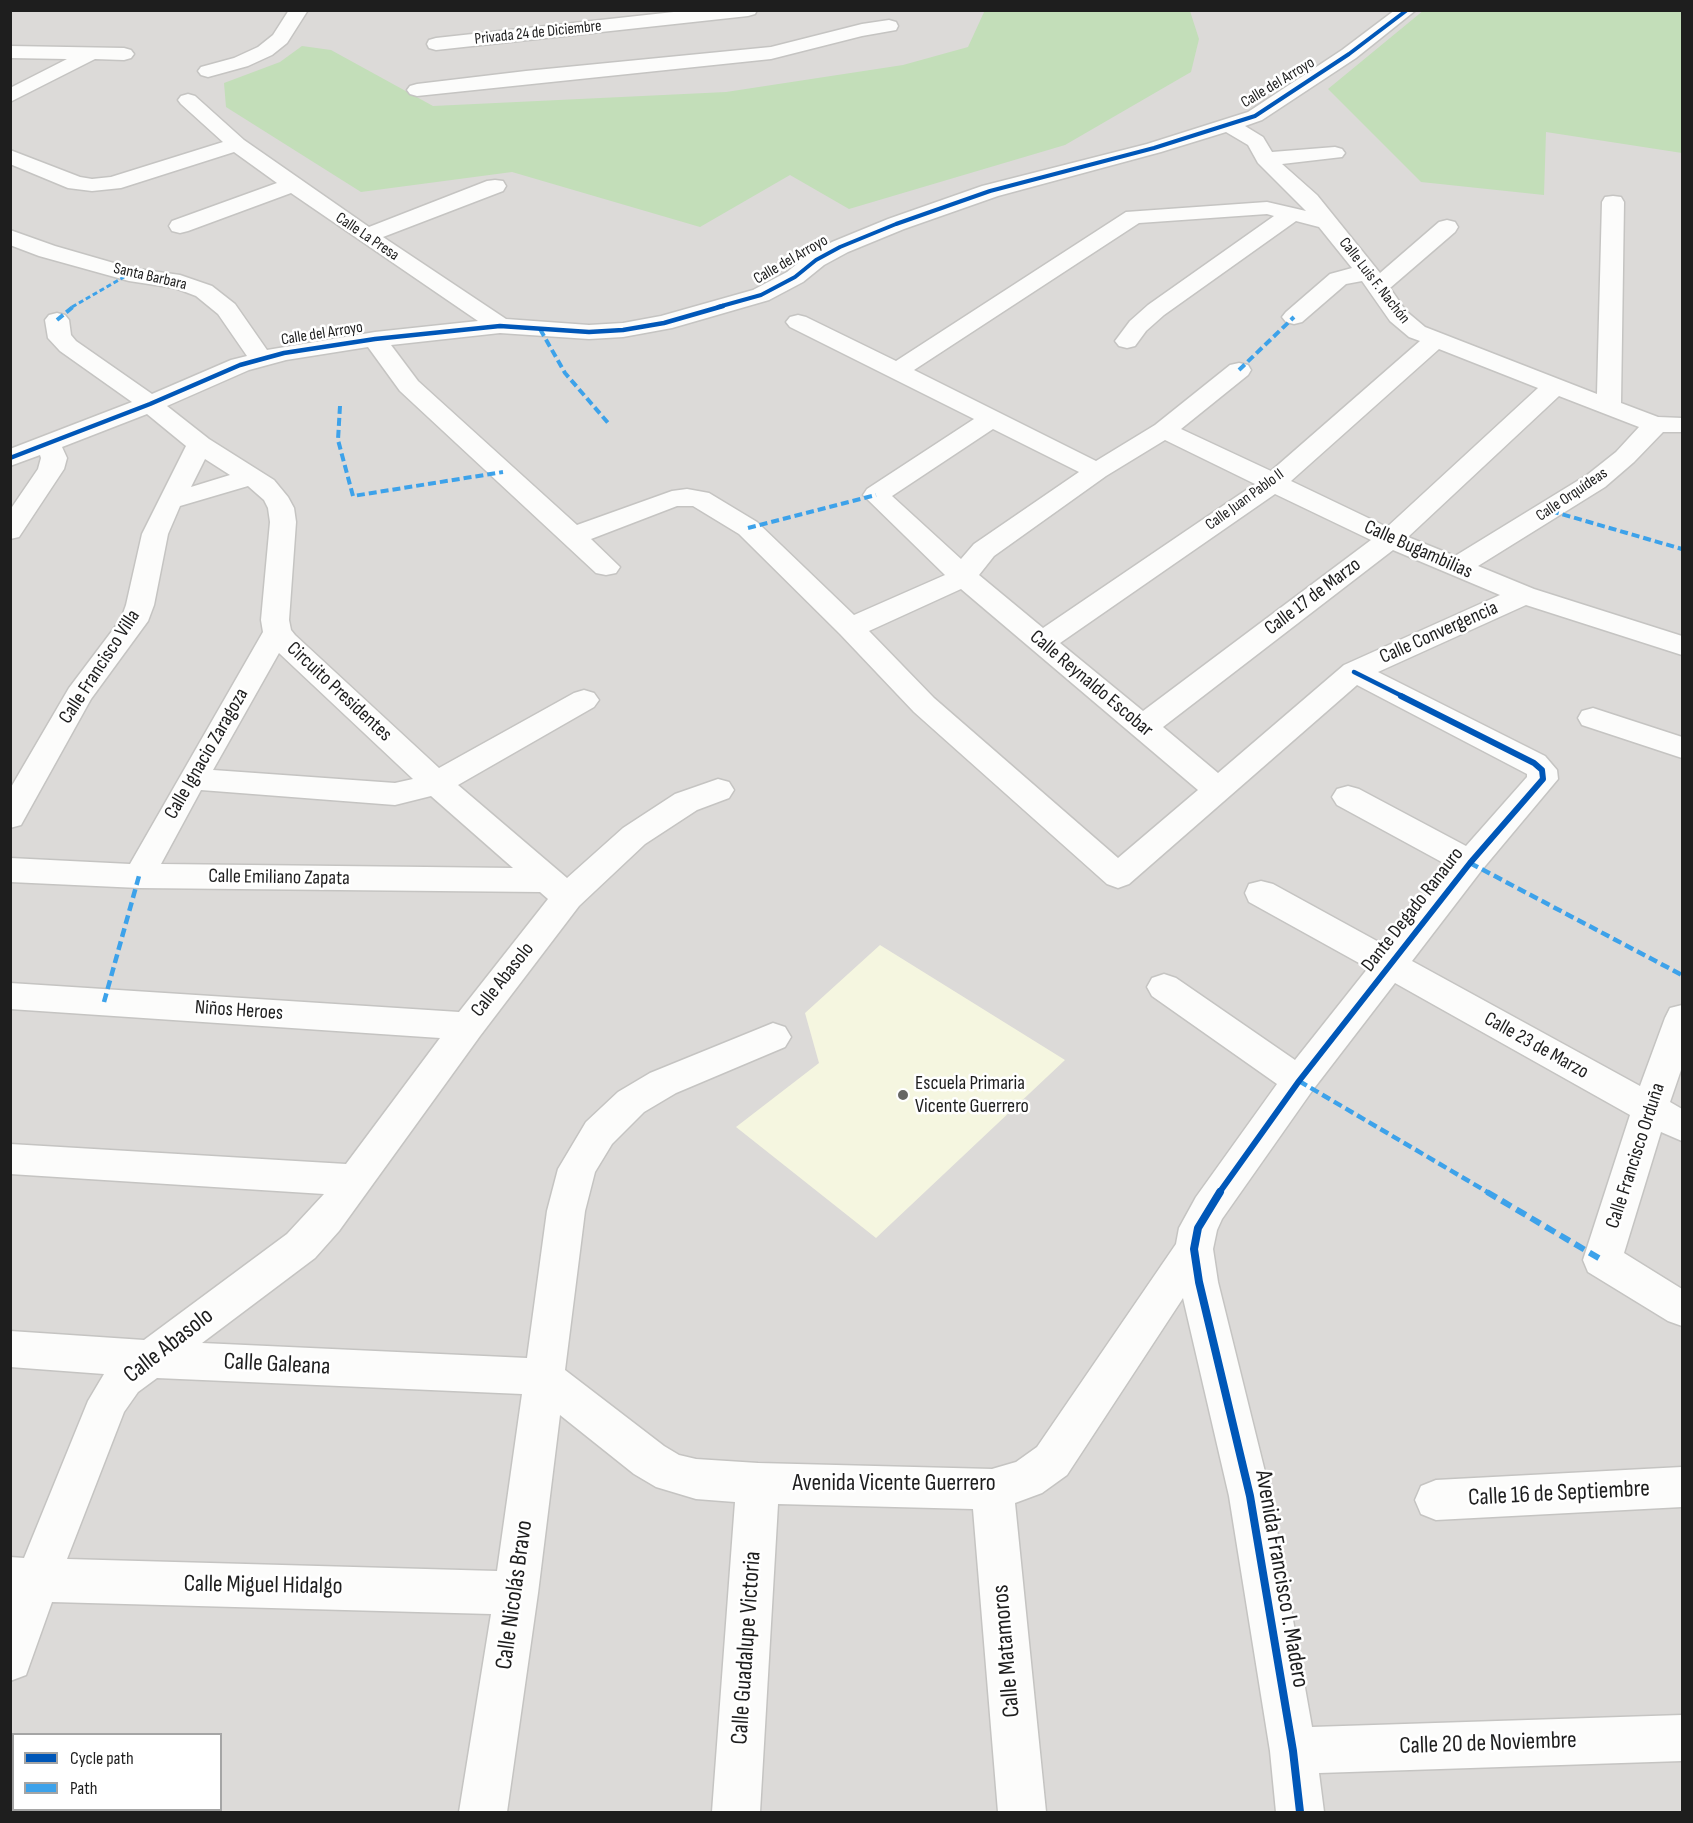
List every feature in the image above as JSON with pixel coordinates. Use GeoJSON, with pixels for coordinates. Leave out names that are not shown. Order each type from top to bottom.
{"type":"FeatureCollection","features":[{"type":"Feature","properties":{"kind":"street"},"geometry":{"type":"LineString","coordinates":[[208,71],[241,62],[265,51],[280,39],[299,10]]}},
{"type":"Feature","properties":{"kind":"street","name":"Privada 24 de Diciembre"},"geometry":{"type":"LineString","coordinates":[[436,44],[670,14],[748,10]]}},
{"type":"Feature","properties":{"kind":"street","name":"Calle del Arroyo"},"geometry":{"type":"LineString","coordinates":[[11,457],[150,404],[260,358],[375,339],[500,326],[589,332],[664,323],[761,295],[795,277],[816,260],[840,247],[917,217],[990,191],[1154,148],[1255,116],[1349,54],[1407,10]]}},
{"type":"Feature","properties":{"kind":"street"},"geometry":{"type":"LineString","coordinates":[[670,14],[695,61]]}},
{"type":"Feature","properties":{"kind":"street"},"geometry":{"type":"LineString","coordinates":[[417,90],[771,53],[862,30],[889,27]]}},
{"type":"Feature","properties":{"kind":"street"},"geometry":{"type":"LineString","coordinates":[[10,52],[124,54]]}},
{"type":"Feature","properties":{"kind":"street"},"geometry":{"type":"LineString","coordinates":[[10,96],[94,52]]}},
{"type":"Feature","properties":{"kind":"street","name":"Calle La Presa"},"geometry":{"type":"LineString","coordinates":[[188,100],[237,144],[293,185],[500,326]]}},
{"type":"Feature","properties":{"kind":"street","name":"Calle Luis F. Nachón"},"geometry":{"type":"LineString","coordinates":[[1229,125],[1256,141],[1265,159],[1309,200],[1406,325],[1434,341],[1656,424]]}},
{"type":"Feature","properties":{"kind":"street"},"geometry":{"type":"LineString","coordinates":[[10,156],[76,183],[92,185],[113,183],[237,144]]}},
{"type":"Feature","properties":{"kind":"street"},"geometry":{"type":"LineString","coordinates":[[1265,159],[1335,153]]}},
{"type":"Feature","properties":{"kind":"street"},"geometry":{"type":"LineString","coordinates":[[180,226],[293,185]]}},
{"type":"Feature","properties":{"kind":"street"},"geometry":{"type":"LineString","coordinates":[[365,236],[495,186]]}},
{"type":"Feature","properties":{"kind":"street"},"geometry":{"type":"LineString","coordinates":[[1609,407],[1613,202]]}},
{"type":"Feature","properties":{"kind":"street"},"geometry":{"type":"LineString","coordinates":[[897,371],[1134,217],[1267,208],[1327,222]]}},
{"type":"Feature","properties":{"kind":"street"},"geometry":{"type":"LineString","coordinates":[[1127,341],[1138,326],[1156,310],[1293,213]]}},
{"type":"Feature","properties":{"kind":"street"},"geometry":{"type":"LineString","coordinates":[[1294,317],[1338,279],[1356,274],[1373,280],[1447,227]]}},
{"type":"Feature","properties":{"kind":"street","name":"Santa Barbara"},"geometry":{"type":"LineString","coordinates":[[10,237],[47,251],[129,274],[180,282],[204,291],[227,309],[260,358]]}},
{"type":"Feature","properties":{"kind":"street","name":"Circuito Presidentes"},"geometry":{"type":"LineString","coordinates":[[57,320],[60,338],[68,346],[150,404],[200,444],[265,486],[275,497],[281,508],[283,522],[275,620],[277,632],[436,783],[558,889]]}},
{"type":"Feature","properties":{"kind":"street"},"geometry":{"type":"LineString","coordinates":[[798,322],[1097,471]]}},
{"type":"Feature","properties":{"kind":"street"},"geometry":{"type":"LineString","coordinates":[[375,339],[398,374],[409,386],[606,567]]}},
{"type":"Feature","properties":{"kind":"street","name":"Calle Juan Pablo II"},"geometry":{"type":"LineString","coordinates":[[1042,642],[1273,483],[1434,341]]}},
{"type":"Feature","properties":{"kind":"street"},"geometry":{"type":"LineString","coordinates":[[573,536],[672,499],[687,497],[700,500],[748,528],[850,628],[964,577],[972,563],[984,550],[1097,471],[1164,430],[1239,370]]}},
{"type":"Feature","properties":{"kind":"street","name":"Calle 17 de Marzo"},"geometry":{"type":"LineString","coordinates":[[1143,727],[1390,539],[1555,386]]}},
{"type":"Feature","properties":{"kind":"street","name":"Calle Reynaldo Escobar"},"geometry":{"type":"LineString","coordinates":[[991,418],[876,495],[964,577],[1218,790]]}},
{"type":"Feature","properties":{"kind":"street"},"geometry":{"type":"LineString","coordinates":[[1656,424],[1683,425]]}},
{"type":"Feature","properties":{"kind":"street","name":"Calle Orquídeas"},"geometry":{"type":"LineString","coordinates":[[1457,567],[1596,482],[1625,457],[1656,424]]}},
{"type":"Feature","properties":{"kind":"street","name":"Calle Bugambilias"},"geometry":{"type":"LineString","coordinates":[[1164,430],[1390,539],[1524,595],[1683,646]]}},
{"type":"Feature","properties":{"kind":"street"},"geometry":{"type":"LineString","coordinates":[[10,531],[51,469],[54,458],[48,443]]}},
{"type":"Feature","properties":{"kind":"street","name":"Calle Francisco Villa"},"geometry":{"type":"LineString","coordinates":[[10,817],[79,695],[134,621],[140,605],[155,534],[200,444]]}},
{"type":"Feature","properties":{"kind":"street"},"geometry":{"type":"LineString","coordinates":[[170,501],[251,477]]}},
{"type":"Feature","properties":{"kind":"street","name":"Calle Convergencia"},"geometry":{"type":"LineString","coordinates":[[850,628],[924,705],[1118,876],[1354,672],[1524,595]]}},
{"type":"Feature","properties":{"kind":"street","name":"Calle Ignacio Zaragoza"},"geometry":{"type":"LineString","coordinates":[[139,876],[277,632]]}},
{"type":"Feature","properties":{"kind":"street","name":"Dante Degado Ranauro"},"geometry":{"type":"LineString","coordinates":[[1194,1249],[1198,1228],[1209,1208],[1299,1081],[1470,863],[1543,779],[1542,770],[1534,763],[1354,672]]}},
{"type":"Feature","properties":{"kind":"street"},"geometry":{"type":"LineString","coordinates":[[192,779],[395,794],[412,791],[436,783],[584,700]]}},
{"type":"Feature","properties":{"kind":"street"},"geometry":{"type":"LineString","coordinates":[[1593,718],[1683,748]]}},
{"type":"Feature","properties":{"kind":"street","name":"Calle Abasolo"},"geometry":{"type":"LineString","coordinates":[[10,1659],[24,1580],[108,1401],[124,1379],[301,1246],[326,1220],[468,1026],[558,889],[686,802],[718,790]]}},
{"type":"Feature","properties":{"kind":"street"},"geometry":{"type":"LineString","coordinates":[[1348,797],[1470,863]]}},
{"type":"Feature","properties":{"kind":"street","name":"Calle Emiliano Zapata"},"geometry":{"type":"LineString","coordinates":[[10,870],[558,889]]}},
{"type":"Feature","properties":{"kind":"street"},"geometry":{"type":"LineString","coordinates":[[1261,893],[1390,966]]}},
{"type":"Feature","properties":{"kind":"street","name":"Calle 23 de Marzo"},"geometry":{"type":"LineString","coordinates":[[1390,966],[1683,1126]]}},
{"type":"Feature","properties":{"kind":"street"},"geometry":{"type":"LineString","coordinates":[[1164,987],[1299,1081]]}},
{"type":"Feature","properties":{"kind":"street","name":"Niños Heroes"},"geometry":{"type":"LineString","coordinates":[[10,996],[468,1026]]}},
{"type":"Feature","properties":{"kind":"street","name":"Calle Francisco Orduña"},"geometry":{"type":"LineString","coordinates":[[1683,1018],[1650,1108],[1602,1260],[1683,1309]]}},
{"type":"Feature","properties":{"kind":"street","name":"Calle Nicolás Bravo"},"geometry":{"type":"LineString","coordinates":[[483,1812],[516,1593],[566,1211],[577,1169],[599,1133],[631,1102],[663,1083],[773,1036]]}},
{"type":"Feature","properties":{"kind":"street"},"geometry":{"type":"LineString","coordinates":[[10,1159],[355,1180]]}},
{"type":"Feature","properties":{"kind":"street","name":"Avenida Vicente Guerrero"},"geometry":{"type":"LineString","coordinates":[[543,1377],[649,1460],[671,1473],[696,1479],[758,1483],[992,1489],[1027,1479],[1052,1461],[1194,1249]]}},
{"type":"Feature","properties":{"kind":"street","name":"Avenida Francisco I. Madero"},"geometry":{"type":"LineString","coordinates":[[1194,1249],[1199,1282],[1250,1496],[1293,1751],[1300,1812]]}},
{"type":"Feature","properties":{"kind":"street","name":"Calle Galeana"},"geometry":{"type":"LineString","coordinates":[[10,1349],[148,1359],[543,1377]]}},
{"type":"Feature","properties":{"kind":"street","name":"Calle Guadalupe Victoria"},"geometry":{"type":"LineString","coordinates":[[736,1812],[758,1483]]}},
{"type":"Feature","properties":{"kind":"street","name":"Calle 16 de Septiembre"},"geometry":{"type":"LineString","coordinates":[[1436,1500],[1683,1487]]}},
{"type":"Feature","properties":{"kind":"street","name":"Calle Matamoros"},"geometry":{"type":"LineString","coordinates":[[992,1489],[1022,1812]]}},
{"type":"Feature","properties":{"kind":"street","name":"Calle Miguel Hidalgo"},"geometry":{"type":"LineString","coordinates":[[24,1580],[516,1593]]}},
{"type":"Feature","properties":{"kind":"street","name":"Calle 20 de Noviembre"},"geometry":{"type":"LineString","coordinates":[[1293,1751],[1683,1738]]}},
{"type":"Feature","properties":{"kind":"shaded area"},"geometry":{"type":"Polygon","coordinates":[[[11,11],[1682,11],[1682,1812],[11,1812],[11,11]]]}},
{"type":"Feature","properties":{"kind":"shaded area","name":"Escuela Primaria Vicente Guerrero"},"geometry":{"type":"Polygon","coordinates":[[[880,945],[1065,1060],[876,1238],[736,1127],[819,1063],[805,1013],[880,945]]]}},
{"type":"Feature","properties":{"kind":"green space"},"geometry":{"type":"Polygon","coordinates":[[[985,10],[1190,11],[1199,39],[1191,72],[1065,145],[849,209],[790,175],[700,227],[512,172],[361,192],[226,107],[224,83],[280,62],[302,46],[331,50],[433,106],[726,92],[903,65],[968,47],[985,10]]]}},
{"type":"Feature","properties":{"kind":"green space"},"geometry":{"type":"Polygon","coordinates":[[[1424,10],[1682,11],[1682,153],[1546,132],[1544,195],[1421,182],[1328,89],[1424,10]]]}},
{"type":"Feature","properties":{"kind":"marked path"},"geometry":{"type":"LineString","coordinates":[[57,320],[69,309],[129,274]]}},
{"type":"Feature","properties":{"kind":"marked path"},"geometry":{"type":"LineString","coordinates":[[1239,370],[1294,317]]}},
{"type":"Feature","properties":{"kind":"marked path"},"geometry":{"type":"LineString","coordinates":[[540,329],[565,373],[609,424]]}},
{"type":"Feature","properties":{"kind":"marked path"},"geometry":{"type":"LineString","coordinates":[[340,406],[338,440],[353,496],[503,472]]}},
{"type":"Feature","properties":{"kind":"marked path"},"geometry":{"type":"LineString","coordinates":[[748,528],[876,495]]}},
{"type":"Feature","properties":{"kind":"marked path"},"geometry":{"type":"LineString","coordinates":[[1551,511],[1682,549]]}},
{"type":"Feature","properties":{"kind":"marked path"},"geometry":{"type":"LineString","coordinates":[[1470,863],[1682,975]]}},
{"type":"Feature","properties":{"kind":"marked path"},"geometry":{"type":"LineString","coordinates":[[104,1002],[139,876]]}},
{"type":"Feature","properties":{"kind":"marked path"},"geometry":{"type":"LineString","coordinates":[[1299,1081],[1602,1260]]}},
{"type":"Feature","properties":{"kind":"cycle path"},"geometry":{"type":"LineString","coordinates":[[10,458],[150,404],[240,365],[284,353],[375,339],[500,326],[589,332],[623,330],[664,323],[761,295],[795,277],[816,260],[840,247],[896,224],[990,191],[1154,148],[1255,116],[1349,54],[1407,10]]}},
{"type":"Feature","properties":{"kind":"cycle path"},"geometry":{"type":"LineString","coordinates":[[1300,1812],[1293,1751],[1250,1496],[1199,1282],[1194,1249],[1198,1228],[1209,1208],[1299,1081],[1470,863],[1543,779],[1542,770],[1534,763],[1354,672]]}},
{"type":"Feature","properties":{"kind":"place","name":"Escuela Primaria Vicente Guerrero"},"geometry":{"type":"Point","coordinates":[903,1095]}}]}
